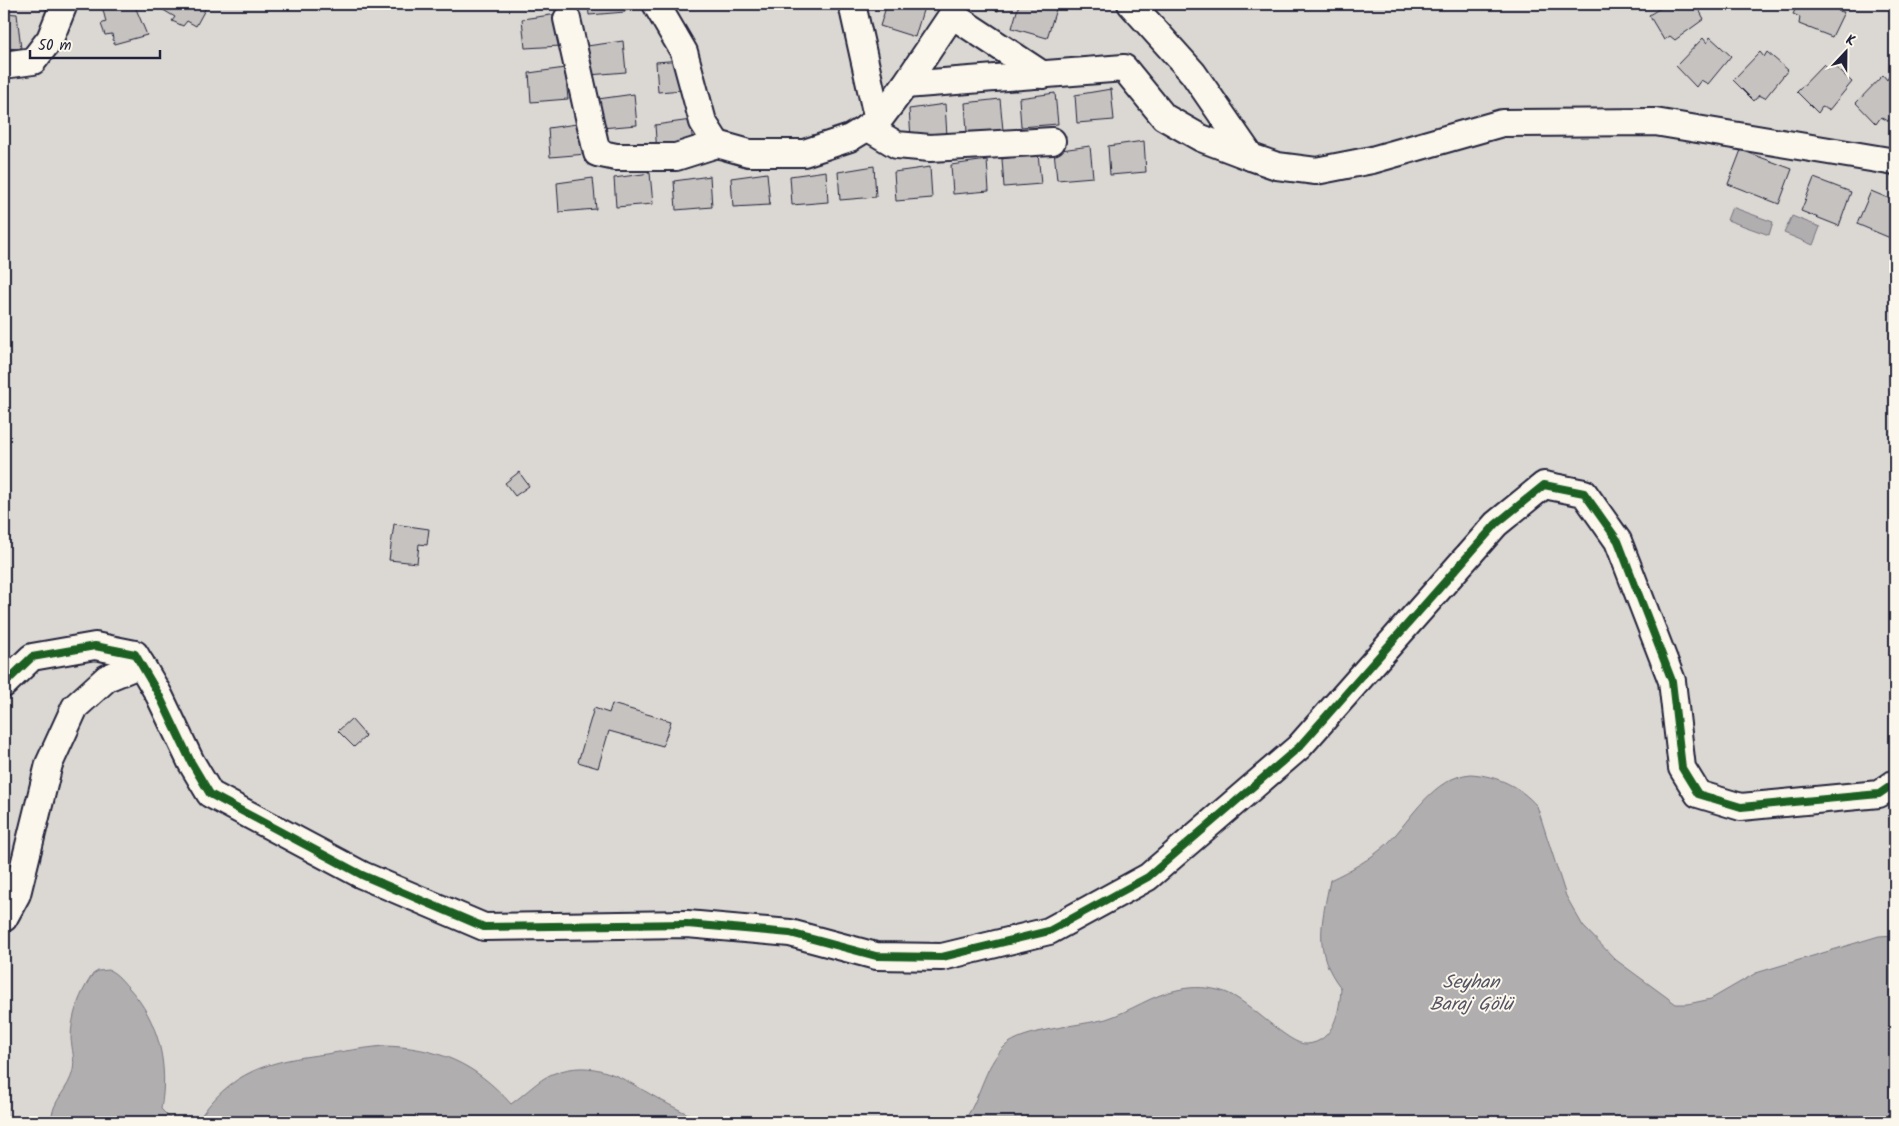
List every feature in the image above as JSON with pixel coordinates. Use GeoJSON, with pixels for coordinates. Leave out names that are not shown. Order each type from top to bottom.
{"type":"FeatureCollection","features":[{"type":"Feature","properties":{"kind":"street"},"geometry":{"type":"LineString","coordinates":[[4,65],[33,61],[50,39],[64,4]]}},
{"type":"Feature","properties":{"kind":"street"},"geometry":{"type":"LineString","coordinates":[[656,4],[684,52],[703,122],[717,144]]}},
{"type":"Feature","properties":{"kind":"street"},"geometry":{"type":"LineString","coordinates":[[852,4],[873,124],[897,145],[930,148],[1052,141]]}},
{"type":"Feature","properties":{"kind":"street"},"geometry":{"type":"LineString","coordinates":[[1131,4],[1193,72],[1252,156]]}},
{"type":"Feature","properties":{"kind":"street"},"geometry":{"type":"LineString","coordinates":[[567,19],[597,153],[616,157],[676,157],[717,144],[749,153],[804,153],[850,138],[873,124],[905,85],[952,15],[1043,75]]}},
{"type":"Feature","properties":{"kind":"street"},"geometry":{"type":"LineString","coordinates":[[905,85],[1124,68],[1164,117],[1201,138],[1277,166],[1316,172],[1372,160],[1502,123],[1655,122],[1895,162]]}},
{"type":"Feature","properties":{"kind":"street"},"geometry":{"type":"LineString","coordinates":[[4,684],[32,658],[96,646],[135,654],[191,762],[210,794],[362,875],[484,927],[687,924],[790,933],[876,956],[942,957],[1049,931],[1148,878],[1299,747],[1496,524],[1544,485],[1584,493],[1618,541],[1672,681],[1682,768],[1698,794],[1741,807],[1879,794],[1895,783]]}},
{"type":"Feature","properties":{"kind":"street"},"geometry":{"type":"LineString","coordinates":[[4,918],[17,894],[49,764],[75,707],[107,678],[141,664]]}},
{"type":"Feature","properties":{"kind":"shaded area"},"geometry":{"type":"Polygon","coordinates":[[[4,4],[1895,4],[1895,1122],[4,1122],[4,4]]]}},
{"type":"Feature","properties":{"kind":"water"},"geometry":{"type":"Polygon","coordinates":[[[1732,207],[1773,222],[1769,235],[1727,220],[1732,207]]]}},
{"type":"Feature","properties":{"kind":"water"},"geometry":{"type":"Polygon","coordinates":[[[1792,216],[1820,227],[1813,245],[1784,233],[1792,216]]]}},
{"type":"Feature","properties":{"kind":"water","name":"Seyhan Baraj Gölü"},"geometry":{"type":"Polygon","coordinates":[[[1471,774],[1490,777],[1507,783],[1523,793],[1537,806],[1566,896],[1583,926],[1616,960],[1676,1004],[1688,1004],[1711,999],[1756,973],[1879,936],[1895,935],[1895,1122],[963,1122],[998,1054],[1014,1040],[1038,1032],[1106,1019],[1168,992],[1201,988],[1225,992],[1246,1004],[1280,1031],[1299,1043],[1307,1044],[1324,1038],[1334,1024],[1341,988],[1326,961],[1323,949],[1322,923],[1330,880],[1360,864],[1381,849],[1434,791],[1458,777],[1471,774]]]}},
{"type":"Feature","properties":{"kind":"water"},"geometry":{"type":"Polygon","coordinates":[[[109,970],[118,976],[129,988],[148,1015],[159,1044],[162,1060],[164,1076],[161,1109],[170,1118],[179,1122],[51,1122],[54,1107],[73,1070],[71,1030],[77,1005],[93,974],[98,971],[109,970]]]}},
{"type":"Feature","properties":{"kind":"water"},"geometry":{"type":"Polygon","coordinates":[[[383,1046],[421,1050],[454,1060],[483,1078],[511,1104],[552,1074],[567,1069],[595,1069],[608,1072],[675,1108],[706,1122],[197,1122],[223,1091],[237,1080],[268,1065],[286,1060],[383,1046]]]}},
{"type":"Feature","properties":{"kind":"building"},"geometry":{"type":"Polygon","coordinates":[[[115,4],[117,7],[134,4],[147,35],[114,44],[112,34],[105,35],[101,24],[106,22],[102,6],[115,4]]]}},
{"type":"Feature","properties":{"kind":"building"},"geometry":{"type":"Polygon","coordinates":[[[162,4],[208,4],[196,26],[187,21],[183,26],[172,21],[175,17],[160,8],[162,4]]]}},
{"type":"Feature","properties":{"kind":"building"},"geometry":{"type":"Polygon","coordinates":[[[588,4],[625,4],[625,12],[589,15],[588,4]]]}},
{"type":"Feature","properties":{"kind":"building"},"geometry":{"type":"Polygon","coordinates":[[[887,4],[912,4],[924,7],[915,37],[880,26],[887,4]]]}},
{"type":"Feature","properties":{"kind":"building"},"geometry":{"type":"Polygon","coordinates":[[[976,4],[1000,4],[998,11],[976,4]]]}},
{"type":"Feature","properties":{"kind":"building"},"geometry":{"type":"Polygon","coordinates":[[[1019,4],[1036,4],[1056,9],[1047,38],[1012,28],[1019,4]]]}},
{"type":"Feature","properties":{"kind":"building"},"geometry":{"type":"Polygon","coordinates":[[[1667,4],[1696,4],[1704,19],[1675,40],[1670,36],[1664,40],[1649,15],[1667,4]]]}},
{"type":"Feature","properties":{"kind":"building"},"geometry":{"type":"Polygon","coordinates":[[[1798,4],[1837,4],[1841,6],[1838,11],[1844,12],[1832,37],[1799,24],[1800,17],[1793,14],[1798,4]]]}},
{"type":"Feature","properties":{"kind":"building"},"geometry":{"type":"Polygon","coordinates":[[[4,13],[17,14],[21,49],[4,48],[4,13]]]}},
{"type":"Feature","properties":{"kind":"building"},"geometry":{"type":"Polygon","coordinates":[[[558,14],[561,46],[525,48],[522,19],[558,14]]]}},
{"type":"Feature","properties":{"kind":"building"},"geometry":{"type":"Polygon","coordinates":[[[1890,15],[1895,15],[1895,53],[1893,54],[1890,15]]]}},
{"type":"Feature","properties":{"kind":"building"},"geometry":{"type":"Polygon","coordinates":[[[1710,37],[1731,56],[1708,84],[1701,80],[1696,87],[1676,66],[1703,38],[1707,43],[1710,37]]]}},
{"type":"Feature","properties":{"kind":"building"},"geometry":{"type":"Polygon","coordinates":[[[623,41],[626,72],[589,75],[587,46],[623,41]]]}},
{"type":"Feature","properties":{"kind":"building"},"geometry":{"type":"Polygon","coordinates":[[[1760,52],[1764,57],[1767,52],[1788,70],[1765,98],[1759,95],[1754,101],[1733,80],[1760,52]]]}},
{"type":"Feature","properties":{"kind":"building"},"geometry":{"type":"Polygon","coordinates":[[[681,60],[683,90],[658,92],[656,62],[681,60]]]}},
{"type":"Feature","properties":{"kind":"building"},"geometry":{"type":"Polygon","coordinates":[[[1831,63],[1852,82],[1829,110],[1822,107],[1818,113],[1797,92],[1824,64],[1828,69],[1831,63]]]}},
{"type":"Feature","properties":{"kind":"building"},"geometry":{"type":"Polygon","coordinates":[[[565,68],[568,99],[531,102],[529,73],[565,68]]]}},
{"type":"Feature","properties":{"kind":"building"},"geometry":{"type":"Polygon","coordinates":[[[1890,74],[1895,80],[1895,112],[1888,121],[1881,117],[1876,124],[1856,103],[1883,75],[1887,80],[1890,74]]]}},
{"type":"Feature","properties":{"kind":"building"},"geometry":{"type":"Polygon","coordinates":[[[1111,89],[1114,120],[1077,123],[1075,95],[1111,89]]]}},
{"type":"Feature","properties":{"kind":"building"},"geometry":{"type":"Polygon","coordinates":[[[1055,93],[1058,124],[1021,127],[1019,98],[1055,93]]]}},
{"type":"Feature","properties":{"kind":"building"},"geometry":{"type":"Polygon","coordinates":[[[634,94],[637,125],[601,128],[598,99],[634,94]]]}},
{"type":"Feature","properties":{"kind":"building"},"geometry":{"type":"Polygon","coordinates":[[[1000,99],[1003,130],[967,132],[965,103],[1000,99]]]}},
{"type":"Feature","properties":{"kind":"building"},"geometry":{"type":"Polygon","coordinates":[[[945,104],[947,136],[911,138],[909,109],[945,104]]]}},
{"type":"Feature","properties":{"kind":"building"},"geometry":{"type":"Polygon","coordinates":[[[691,120],[693,151],[657,154],[655,125],[691,120]]]}},
{"type":"Feature","properties":{"kind":"building"},"geometry":{"type":"Polygon","coordinates":[[[584,123],[587,154],[550,157],[548,128],[584,123]]]}},
{"type":"Feature","properties":{"kind":"building"},"geometry":{"type":"Polygon","coordinates":[[[1144,141],[1146,172],[1110,175],[1108,146],[1144,141]]]}},
{"type":"Feature","properties":{"kind":"building"},"geometry":{"type":"Polygon","coordinates":[[[1090,146],[1093,177],[1057,180],[1054,151],[1090,146]]]}},
{"type":"Feature","properties":{"kind":"building"},"geometry":{"type":"Polygon","coordinates":[[[1741,150],[1792,169],[1779,204],[1728,184],[1741,150]]]}},
{"type":"Feature","properties":{"kind":"building"},"geometry":{"type":"Polygon","coordinates":[[[1038,153],[1041,184],[1004,187],[1002,159],[1038,153]]]}},
{"type":"Feature","properties":{"kind":"building"},"geometry":{"type":"Polygon","coordinates":[[[987,160],[989,191],[953,194],[951,165],[987,160]]]}},
{"type":"Feature","properties":{"kind":"building"},"geometry":{"type":"Polygon","coordinates":[[[874,166],[876,197],[840,200],[838,172],[874,166]]]}},
{"type":"Feature","properties":{"kind":"building"},"geometry":{"type":"Polygon","coordinates":[[[930,167],[932,198],[896,201],[894,172],[930,167]]]}},
{"type":"Feature","properties":{"kind":"building"},"geometry":{"type":"Polygon","coordinates":[[[826,171],[828,202],[792,205],[790,176],[826,171]]]}},
{"type":"Feature","properties":{"kind":"building"},"geometry":{"type":"Polygon","coordinates":[[[650,173],[653,204],[616,207],[614,178],[650,173]]]}},
{"type":"Feature","properties":{"kind":"building"},"geometry":{"type":"Polygon","coordinates":[[[767,173],[770,205],[733,207],[731,178],[767,173]]]}},
{"type":"Feature","properties":{"kind":"building"},"geometry":{"type":"Polygon","coordinates":[[[710,176],[712,207],[676,210],[674,181],[710,176]]]}},
{"type":"Feature","properties":{"kind":"building"},"geometry":{"type":"Polygon","coordinates":[[[593,178],[596,209],[559,212],[557,183],[593,178]]]}},
{"type":"Feature","properties":{"kind":"building"},"geometry":{"type":"Polygon","coordinates":[[[1814,178],[1851,192],[1839,226],[1801,211],[1814,178]]]}},
{"type":"Feature","properties":{"kind":"building"},"geometry":{"type":"Polygon","coordinates":[[[1871,191],[1895,201],[1895,240],[1857,224],[1871,191]]]}},
{"type":"Feature","properties":{"kind":"building"},"geometry":{"type":"Polygon","coordinates":[[[519,472],[529,486],[515,496],[505,483],[519,472]]]}},
{"type":"Feature","properties":{"kind":"building"},"geometry":{"type":"Polygon","coordinates":[[[394,524],[429,529],[427,545],[419,544],[417,563],[389,560],[394,524]]]}},
{"type":"Feature","properties":{"kind":"building"},"geometry":{"type":"Polygon","coordinates":[[[612,704],[671,721],[663,746],[609,731],[598,768],[578,762],[594,708],[609,713],[612,704]]]}},
{"type":"Feature","properties":{"kind":"building"},"geometry":{"type":"Polygon","coordinates":[[[351,719],[366,736],[354,747],[338,731],[351,719]]]}},
{"type":"Feature","properties":{"kind":"cycle path"},"geometry":{"type":"LineString","coordinates":[[4,684],[32,657],[95,646],[135,654],[159,695],[191,762],[210,794],[362,875],[484,927],[687,924],[790,933],[876,956],[942,957],[1049,931],[1148,877],[1299,747],[1496,524],[1544,485],[1584,493],[1618,541],[1672,681],[1682,768],[1698,794],[1741,807],[1879,794],[1895,783]]}}]}
